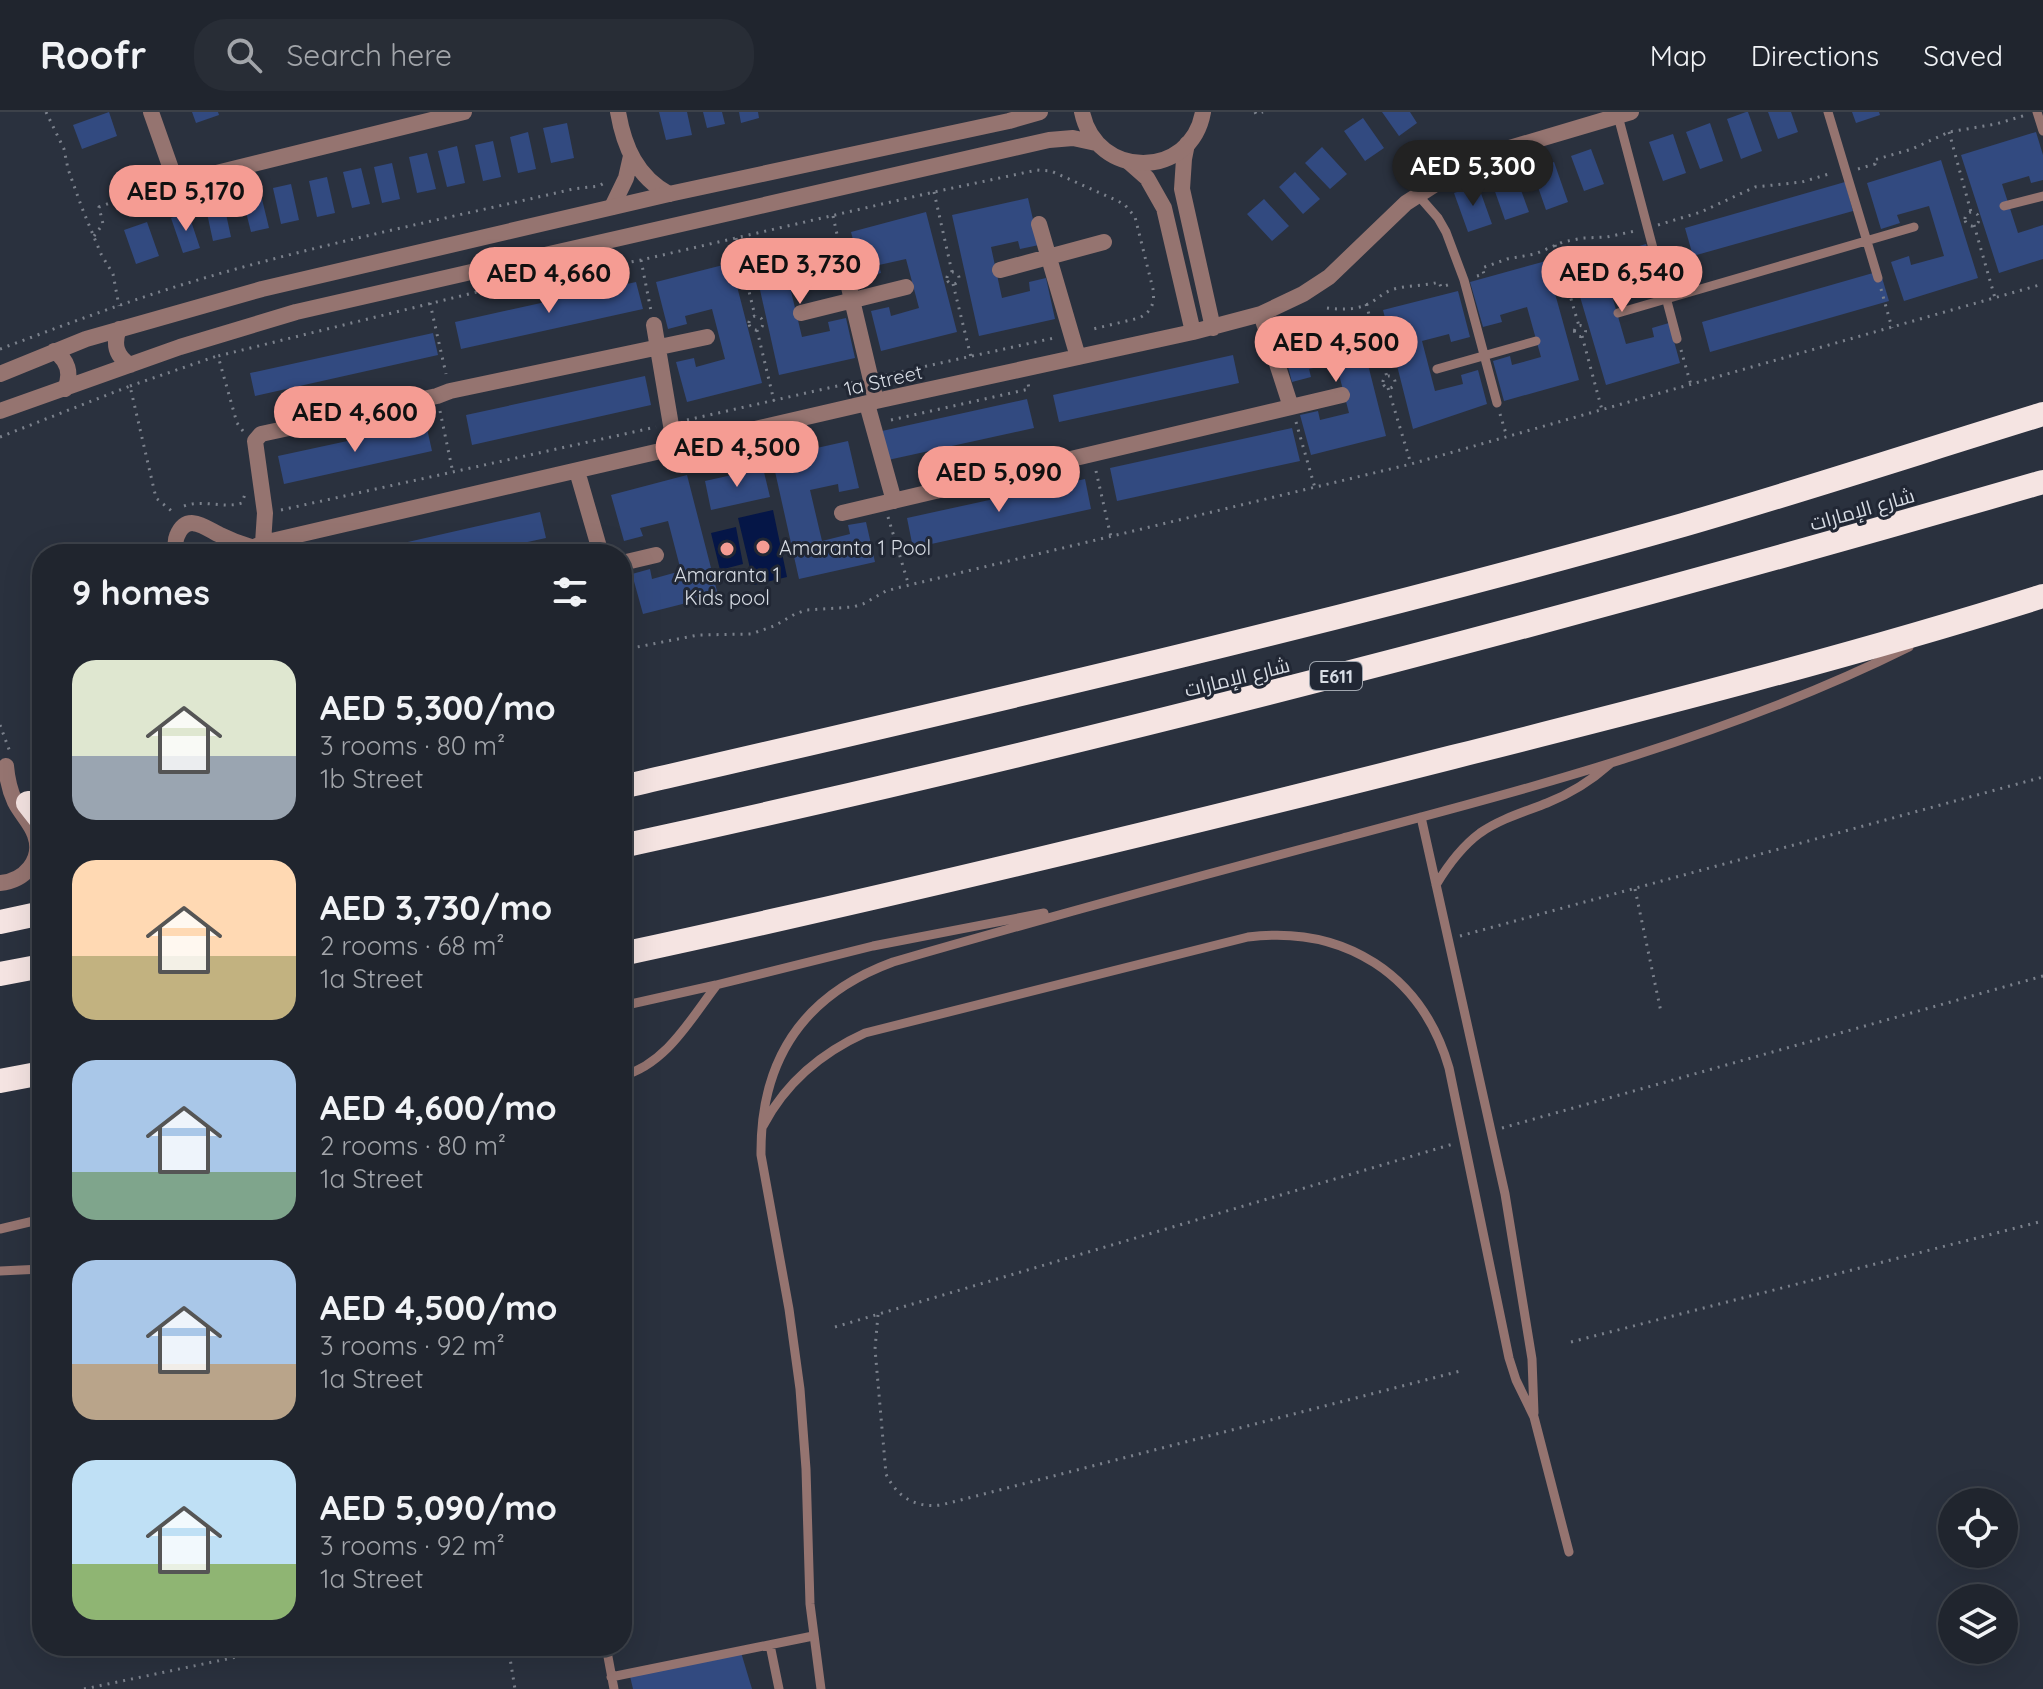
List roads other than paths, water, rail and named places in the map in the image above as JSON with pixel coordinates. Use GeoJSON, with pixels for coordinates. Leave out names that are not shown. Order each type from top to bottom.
{"type":"FeatureCollection","features":[{"type":"Feature","properties":{"kind":"highway"},"geometry":{"type":"LineString","coordinates":[[632,785],[1074,682],[1373,608],[1685,524],[2043,414]]}},
{"type":"Feature","properties":{"kind":"highway","name":"شارع الإمارات"},"geometry":{"type":"LineString","coordinates":[[632,844],[926,777],[1380,665],[1801,552],[2043,482]]}},
{"type":"Feature","properties":{"kind":"highway"},"geometry":{"type":"LineString","coordinates":[[632,952],[912,889],[1330,789],[1953,624],[2043,596]]}},
{"type":"Feature","properties":{"kind":"highway"},"geometry":{"type":"LineString","coordinates":[[0,922],[32,915]]}},
{"type":"Feature","properties":{"kind":"highway"},"geometry":{"type":"LineString","coordinates":[[0,974],[32,968]]}},
{"type":"Feature","properties":{"kind":"highway"},"geometry":{"type":"LineString","coordinates":[[0,1081],[32,1075]]}},
{"type":"Feature","properties":{"kind":"street"},"geometry":{"type":"LineString","coordinates":[[151,112],[176,183]]}},
{"type":"Feature","properties":{"kind":"street"},"geometry":{"type":"LineString","coordinates":[[124,198],[464,112]]}},
{"type":"Feature","properties":{"kind":"street"},"geometry":{"type":"LineString","coordinates":[[0,374],[54,351],[119,329],[262,289],[1040,112]]}},
{"type":"Feature","properties":{"kind":"street"},"geometry":{"type":"LineString","coordinates":[[1082,112],[1096,143],[1106,152],[1130,163],[1147,178],[1164,208],[1193,332]]}},
{"type":"Feature","properties":{"kind":"street"},"geometry":{"type":"LineString","coordinates":[[1130,163],[1155,163],[1167,159],[1187,144],[1206,114]]}},
{"type":"Feature","properties":{"kind":"street","name":"1a Street"},"geometry":{"type":"LineString","coordinates":[[268,544],[872,403],[1213,328],[1261,314],[1317,286],[1417,194],[1452,172],[1482,158],[1624,114]]}},
{"type":"Feature","properties":{"kind":"street"},"geometry":{"type":"LineString","coordinates":[[616,116],[631,156],[647,179],[669,194]]}},
{"type":"Feature","properties":{"kind":"street"},"geometry":{"type":"LineString","coordinates":[[0,411],[253,325],[414,284],[1049,140],[1073,138],[1096,143]]}},
{"type":"Feature","properties":{"kind":"street"},"geometry":{"type":"LineString","coordinates":[[1187,144],[1182,189],[1213,328]]}},
{"type":"Feature","properties":{"kind":"street"},"geometry":{"type":"LineString","coordinates":[[612,207],[626,178],[631,156]]}},
{"type":"Feature","properties":{"kind":"street"},"geometry":{"type":"LineString","coordinates":[[1039,224],[1078,357]]}},
{"type":"Feature","properties":{"kind":"street"},"geometry":{"type":"LineString","coordinates":[[1000,270],[1104,242]]}},
{"type":"Feature","properties":{"kind":"street"},"geometry":{"type":"LineString","coordinates":[[843,262],[889,502]]}},
{"type":"Feature","properties":{"kind":"street"},"geometry":{"type":"LineString","coordinates":[[801,313],[906,287]]}},
{"type":"Feature","properties":{"kind":"street"},"geometry":{"type":"LineString","coordinates":[[1261,314],[1291,407]]}},
{"type":"Feature","properties":{"kind":"street"},"geometry":{"type":"LineString","coordinates":[[654,325],[675,449]]}},
{"type":"Feature","properties":{"kind":"street"},"geometry":{"type":"LineString","coordinates":[[119,329],[116,336],[118,353],[130,365]]}},
{"type":"Feature","properties":{"kind":"street"},"geometry":{"type":"LineString","coordinates":[[253,544],[265,513],[255,441],[261,434],[707,337]]}},
{"type":"Feature","properties":{"kind":"street"},"geometry":{"type":"LineString","coordinates":[[54,351],[61,356],[69,371],[65,389]]}},
{"type":"Feature","properties":{"kind":"street"},"geometry":{"type":"LineString","coordinates":[[842,513],[1342,395]]}},
{"type":"Feature","properties":{"kind":"street"},"geometry":{"type":"LineString","coordinates":[[577,471],[598,544]]}},
{"type":"Feature","properties":{"kind":"street"},"geometry":{"type":"LineString","coordinates":[[176,544],[176,537],[183,527],[193,523],[205,525],[242,544]]}},
{"type":"Feature","properties":{"kind":"street"},"geometry":{"type":"LineString","coordinates":[[632,561],[656,555]]}},
{"type":"Feature","properties":{"kind":"street"},"geometry":{"type":"LineString","coordinates":[[3,758],[32,807]]}},
{"type":"Feature","properties":{"kind":"street"},"geometry":{"type":"LineString","coordinates":[[3,758],[12,796],[32,828]]}},
{"type":"Feature","properties":{"kind":"street"},"geometry":{"type":"LineString","coordinates":[[0,883],[12,881],[27,872],[32,863]]}},
{"type":"Feature","properties":{"kind":"lane"},"geometry":{"type":"LineString","coordinates":[[1828,112],[1878,278]]}},
{"type":"Feature","properties":{"kind":"lane"},"geometry":{"type":"LineString","coordinates":[[1624,114],[1648,228],[1677,339]]}},
{"type":"Feature","properties":{"kind":"lane"},"geometry":{"type":"LineString","coordinates":[[2038,116],[2043,131]]}},
{"type":"Feature","properties":{"kind":"lane"},"geometry":{"type":"LineString","coordinates":[[1417,194],[1443,225],[1464,280],[1497,403]]}},
{"type":"Feature","properties":{"kind":"lane"},"geometry":{"type":"LineString","coordinates":[[2004,206],[2043,196]]}},
{"type":"Feature","properties":{"kind":"lane"},"geometry":{"type":"LineString","coordinates":[[1618,313],[1914,227]]}},
{"type":"Feature","properties":{"kind":"lane"},"geometry":{"type":"LineString","coordinates":[[1437,369],[1536,341]]}},
{"type":"Feature","properties":{"kind":"lane"},"geometry":{"type":"LineString","coordinates":[[821,1689],[810,1604],[801,1402],[793,1336],[761,1155],[761,1130],[770,1080],[780,1057],[793,1035],[827,997],[869,970],[893,962],[1421,817],[1714,729],[1812,692],[1953,624]]}},
{"type":"Feature","properties":{"kind":"lane"},"geometry":{"type":"LineString","coordinates":[[1436,885],[1455,857],[1479,834],[1505,819],[1567,794],[1615,761]]}},
{"type":"Feature","properties":{"kind":"lane"},"geometry":{"type":"LineString","coordinates":[[1421,817],[1505,1194],[1531,1352],[1534,1417]]}},
{"type":"Feature","properties":{"kind":"lane"},"geometry":{"type":"LineString","coordinates":[[632,1004],[873,946],[1088,906]]}},
{"type":"Feature","properties":{"kind":"lane"},"geometry":{"type":"LineString","coordinates":[[761,1130],[783,1095],[804,1072],[828,1052],[865,1033],[1248,937],[1285,934],[1323,940],[1358,953],[1390,974],[1417,1000],[1444,1050],[1509,1360],[1534,1417],[1569,1552]]}},
{"type":"Feature","properties":{"kind":"lane"},"geometry":{"type":"LineString","coordinates":[[632,1072],[670,1047],[716,985]]}},
{"type":"Feature","properties":{"kind":"lane"},"geometry":{"type":"LineString","coordinates":[[0,1229],[32,1221]]}},
{"type":"Feature","properties":{"kind":"lane"},"geometry":{"type":"LineString","coordinates":[[0,1271],[32,1269]]}},
{"type":"Feature","properties":{"kind":"lane"},"geometry":{"type":"LineString","coordinates":[[611,1677],[813,1636]]}},
{"type":"Feature","properties":{"kind":"lane"},"geometry":{"type":"LineString","coordinates":[[770,1645],[779,1689]]}},
{"type":"Feature","properties":{"kind":"lane"},"geometry":{"type":"LineString","coordinates":[[608,1656],[614,1689]]}},
{"type":"Feature","properties":{"kind":"place","name":"Amaranta 1 Pool"},"geometry":{"type":"Point","coordinates":[763,547]}},
{"type":"Feature","properties":{"kind":"place","name":"Amaranta 1 Kids pool"},"geometry":{"type":"Point","coordinates":[727,549]}}]}
